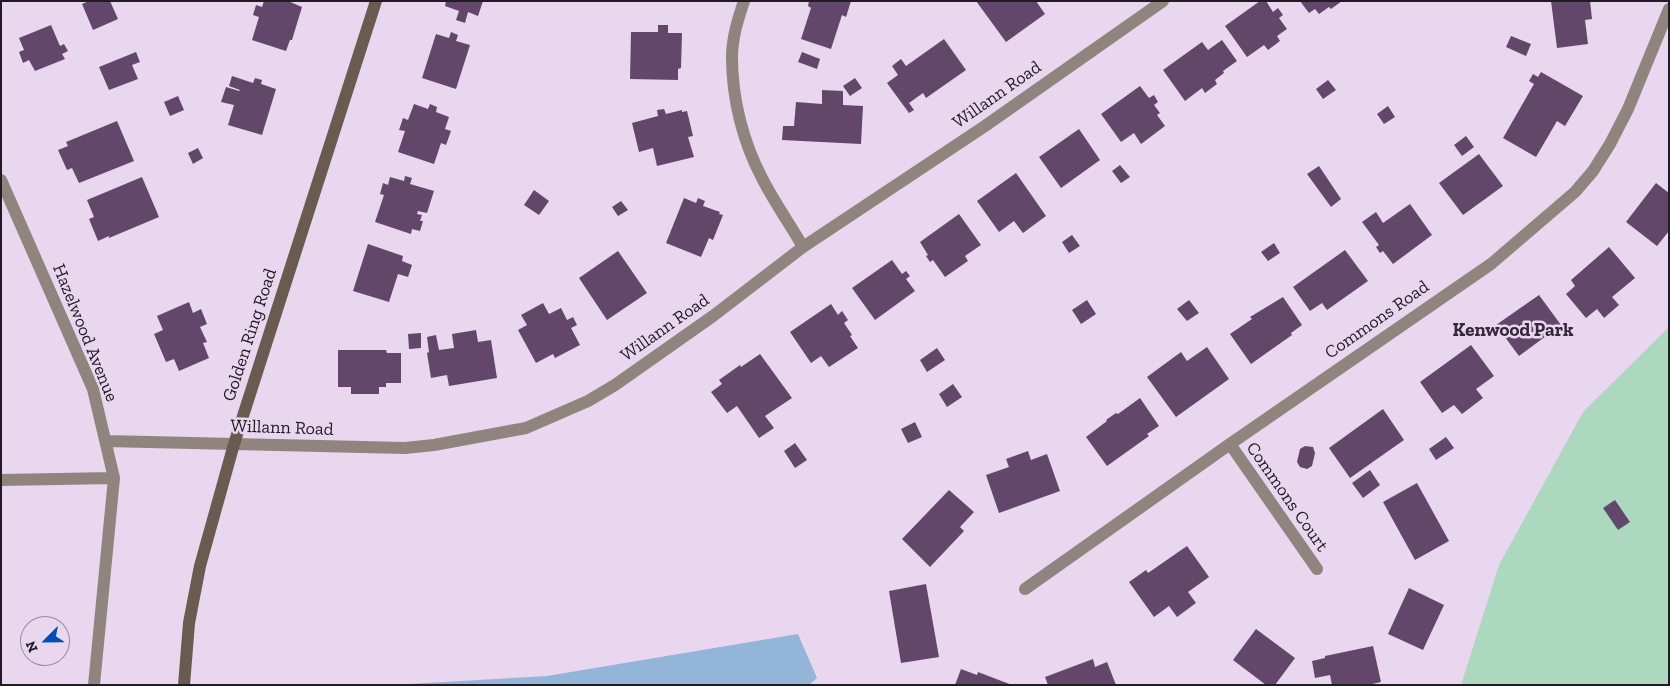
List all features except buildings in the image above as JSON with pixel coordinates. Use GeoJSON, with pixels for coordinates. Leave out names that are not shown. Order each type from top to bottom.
{"type":"FeatureCollection","features":[{"type":"Feature","properties":{"kind":"street","name":"Golden Ring Road"},"geometry":{"type":"LineString","coordinates":[[184,685],[189,623],[200,566],[234,444],[376,1]]}},
{"type":"Feature","properties":{"kind":"street"},"geometry":{"type":"LineString","coordinates":[[744,1],[737,23],[732,56],[737,111],[746,141],[762,178],[803,247]]}},
{"type":"Feature","properties":{"kind":"street","name":"Willann Road"},"geometry":{"type":"LineString","coordinates":[[106,441],[405,448],[434,445],[526,428],[588,401],[615,385],[713,316],[803,247],[985,126],[1163,1]]}},
{"type":"Feature","properties":{"kind":"street","name":"Commons Road"},"geometry":{"type":"LineString","coordinates":[[1025,589],[1230,444],[1491,264],[1575,192],[1593,171],[1610,144],[1628,109],[1669,9]]}},
{"type":"Feature","properties":{"kind":"street","name":"Hazelwood Avenue"},"geometry":{"type":"LineString","coordinates":[[1,180],[93,389],[114,478],[94,685]]}},
{"type":"Feature","properties":{"kind":"street","name":"Commons Court"},"geometry":{"type":"LineString","coordinates":[[1230,444],[1317,569]]}},
{"type":"Feature","properties":{"kind":"street"},"geometry":{"type":"LineString","coordinates":[[1,480],[114,478]]}},
{"type":"Feature","properties":{"kind":"green space"},"geometry":{"type":"Polygon","coordinates":[[[1669,327],[1669,685],[1461,685],[1499,565],[1583,412],[1669,327]]]}},
{"type":"Feature","properties":{"kind":"water"},"geometry":{"type":"Polygon","coordinates":[[[798,634],[817,678],[809,685],[393,685],[547,676],[798,634]]]}},
{"type":"Feature","properties":{"kind":"district","name":"Kenwood Park"},"geometry":{"type":"Point","coordinates":[1513,331]}}]}
